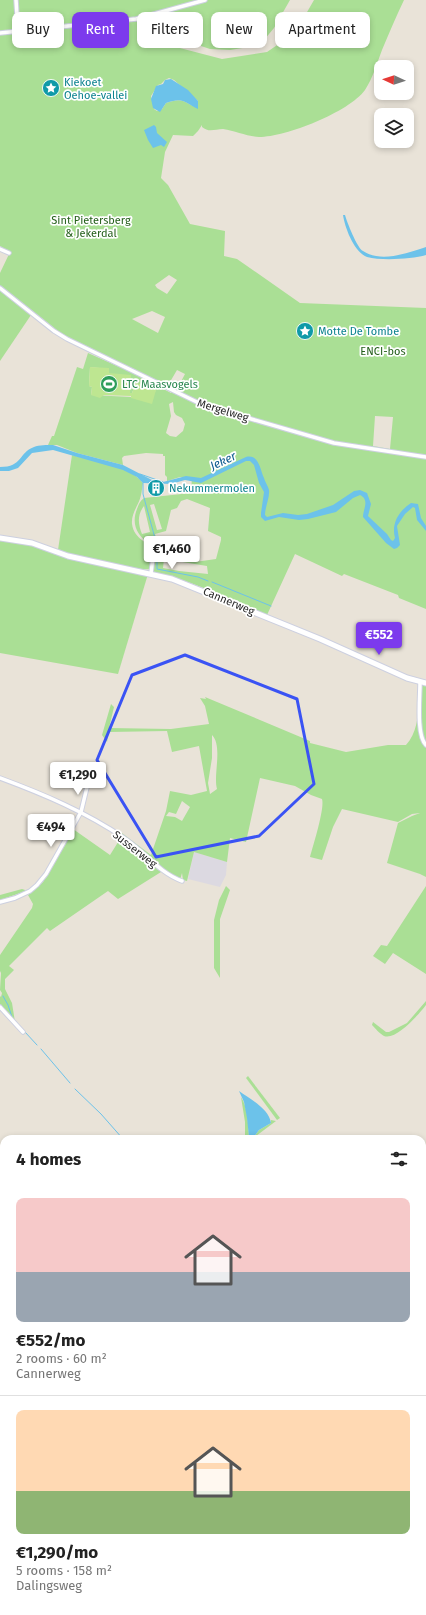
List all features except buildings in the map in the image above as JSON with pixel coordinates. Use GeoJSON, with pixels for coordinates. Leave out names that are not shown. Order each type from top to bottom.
{"type":"FeatureCollection","features":[{"type":"Feature","properties":{"kind":"main road","name":"Cannerweg"},"geometry":{"type":"LineString","coordinates":[[0,538],[27,542],[68,556],[151,573],[195,587],[320,639],[406,678],[423,683]]}},
{"type":"Feature","properties":{"kind":"street"},"geometry":{"type":"LineString","coordinates":[[16,0],[17,12]]}},
{"type":"Feature","properties":{"kind":"street"},"geometry":{"type":"LineString","coordinates":[[64,26],[136,19],[205,0]]}},
{"type":"Feature","properties":{"kind":"street"},"geometry":{"type":"LineString","coordinates":[[0,34],[12,32]]}},
{"type":"Feature","properties":{"kind":"street"},"geometry":{"type":"LineString","coordinates":[[0,249],[9,253]]}},
{"type":"Feature","properties":{"kind":"street","name":"Mergelweg"},"geometry":{"type":"LineString","coordinates":[[0,288],[54,331],[197,402],[334,443],[426,457]]}},
{"type":"Feature","properties":{"kind":"street"},"geometry":{"type":"LineString","coordinates":[[151,546],[154,550],[151,573]]}},
{"type":"Feature","properties":{"kind":"street"},"geometry":{"type":"LineString","coordinates":[[423,683],[420,728],[423,741],[426,745]]}},
{"type":"Feature","properties":{"kind":"street","name":"Susserweg"},"geometry":{"type":"LineString","coordinates":[[0,778],[26,787],[81,812],[125,838],[167,874],[182,881]]}},
{"type":"Feature","properties":{"kind":"street"},"geometry":{"type":"LineString","coordinates":[[0,902],[24,894],[38,885],[46,874],[81,812],[88,784]]}},
{"type":"Feature","properties":{"kind":"street"},"geometry":{"type":"LineString","coordinates":[[0,1007],[22,1032]]}},
{"type":"Feature","properties":{"kind":"highlighted area"},"geometry":{"type":"Polygon","coordinates":[[[185,655],[297,699],[314,784],[259,836],[156,857],[97,760],[132,675],[185,655]]]}},
{"type":"Feature","properties":{"kind":"shaded area"},"geometry":{"type":"Polygon","coordinates":[[[194,852],[227,862],[226,875],[220,887],[188,879],[194,852]]]}},
{"type":"Feature","properties":{"kind":"green space","name":"Sint Pietersberg & Jekerdal"},"geometry":{"type":"Polygon","coordinates":[[[0,0],[290,0],[283,12],[275,12],[275,26],[267,36],[267,12],[211,12],[211,48],[242,48],[230,50],[210,49],[203,47],[203,12],[137,12],[137,48],[180,48],[222,59],[267,52],[275,47],[275,48],[370,48],[370,12],[307,12],[314,0],[404,0],[379,60],[374,60],[374,72],[370,81],[365,90],[345,107],[316,122],[285,133],[271,136],[259,137],[223,129],[210,130],[205,129],[202,125],[193,136],[173,135],[165,152],[161,178],[168,185],[190,224],[225,231],[224,256],[237,259],[300,303],[426,308],[426,609],[399,598],[398,595],[344,574],[342,576],[295,554],[267,615],[197,585],[153,572],[156,546],[173,541],[170,556],[195,562],[216,559],[221,537],[208,531],[210,508],[187,499],[181,501],[177,508],[171,510],[166,531],[155,534],[157,541],[150,544],[145,541],[136,529],[135,514],[139,504],[144,498],[191,493],[192,477],[180,477],[167,481],[167,477],[165,475],[165,456],[163,456],[163,454],[146,453],[124,456],[122,458],[123,465],[77,453],[57,445],[48,445],[52,436],[54,436],[77,367],[83,369],[88,353],[131,372],[171,393],[172,389],[176,391],[185,374],[177,370],[167,387],[58,331],[0,286],[0,273],[10,252],[0,246],[0,0]],[[169,78],[158,85],[151,96],[154,109],[157,111],[162,109],[166,103],[176,100],[183,101],[198,108],[198,101],[174,80],[169,78]],[[169,275],[155,285],[167,294],[177,280],[169,275]],[[152,311],[132,319],[158,333],[165,317],[152,311]],[[90,367],[89,386],[92,387],[91,395],[131,397],[156,391],[136,383],[132,393],[130,393],[109,373],[109,369],[90,367]],[[173,402],[169,404],[171,416],[166,433],[170,436],[176,437],[183,431],[185,424],[182,418],[174,412],[173,402]],[[375,416],[373,446],[390,449],[393,417],[375,416]],[[154,504],[150,505],[157,530],[162,529],[154,504]],[[144,506],[140,513],[139,523],[142,534],[150,532],[144,506]],[[164,559],[163,568],[208,574],[207,566],[164,559]]]}},
{"type":"Feature","properties":{"kind":"green space"},"geometry":{"type":"Polygon","coordinates":[[[0,290],[31,315],[0,361],[0,290]]]}},
{"type":"Feature","properties":{"kind":"green space","name":"LTC Maasvogels"},"geometry":{"type":"Polygon","coordinates":[[[90,367],[109,368],[109,373],[131,375],[130,393],[132,393],[136,383],[156,390],[152,404],[131,398],[131,396],[104,395],[100,398],[91,395],[92,387],[89,386],[90,367]]]}},
{"type":"Feature","properties":{"kind":"green space"},"geometry":{"type":"Polygon","coordinates":[[[72,455],[121,468],[130,472],[143,483],[140,499],[133,516],[132,524],[136,534],[151,547],[153,557],[151,569],[121,566],[58,550],[72,455]]]}},
{"type":"Feature","properties":{"kind":"green space"},"geometry":{"type":"Polygon","coordinates":[[[0,540],[17,541],[148,574],[118,674],[0,653],[0,540]]]}},
{"type":"Feature","properties":{"kind":"green space"},"geometry":{"type":"Polygon","coordinates":[[[426,682],[426,877],[387,863],[398,823],[420,813],[412,814],[398,822],[342,809],[333,827],[322,860],[310,857],[322,810],[322,799],[295,786],[260,778],[246,842],[230,838],[227,862],[194,852],[187,881],[183,880],[182,873],[180,880],[177,879],[116,832],[118,830],[151,855],[166,811],[170,791],[191,795],[207,791],[199,746],[172,752],[167,731],[109,732],[107,742],[102,735],[111,704],[114,707],[109,728],[171,729],[209,724],[205,706],[200,698],[206,699],[205,697],[310,741],[310,743],[346,752],[388,745],[406,745],[414,731],[418,716],[418,685],[426,682]],[[212,735],[212,758],[208,783],[210,794],[217,789],[217,746],[212,735]],[[182,801],[176,814],[169,812],[166,816],[175,817],[182,821],[190,807],[182,801]]]}},
{"type":"Feature","properties":{"kind":"green space"},"geometry":{"type":"Polygon","coordinates":[[[73,829],[110,855],[120,839],[161,872],[118,899],[108,891],[50,931],[47,928],[9,966],[14,970],[5,979],[5,989],[12,1003],[15,1022],[0,1005],[0,996],[1,997],[2,993],[0,990],[0,955],[32,908],[33,904],[28,895],[43,882],[73,829]]]}},
{"type":"Feature","properties":{"kind":"green space"},"geometry":{"type":"Polygon","coordinates":[[[226,886],[230,890],[220,919],[220,978],[214,968],[214,920],[219,900],[226,886]]]}},
{"type":"Feature","properties":{"kind":"green space"},"geometry":{"type":"Polygon","coordinates":[[[426,886],[426,974],[393,953],[385,964],[373,956],[381,945],[387,946],[426,886]]]}},
{"type":"Feature","properties":{"kind":"green space"},"geometry":{"type":"Polygon","coordinates":[[[22,889],[26,891],[0,900],[0,895],[22,889]]]}},
{"type":"Feature","properties":{"kind":"green space"},"geometry":{"type":"Polygon","coordinates":[[[426,1001],[426,1005],[419,1014],[395,1034],[384,1036],[372,1025],[373,1022],[386,1032],[389,1032],[407,1023],[426,1001]]]}},
{"type":"Feature","properties":{"kind":"green space"},"geometry":{"type":"Polygon","coordinates":[[[248,1076],[280,1118],[277,1120],[246,1078],[248,1076]]]}},
{"type":"Feature","properties":{"kind":"green space"},"geometry":{"type":"Polygon","coordinates":[[[241,1097],[246,1111],[249,1135],[245,1135],[245,1122],[241,1097]]]}},
{"type":"Feature","properties":{"kind":"green space"},"geometry":{"type":"Polygon","coordinates":[[[271,1120],[276,1121],[255,1135],[259,1130],[271,1123],[271,1120]]]}},
{"type":"Feature","properties":{"kind":"water"},"geometry":{"type":"Polygon","coordinates":[[[171,79],[188,90],[198,101],[198,109],[180,100],[166,103],[160,112],[153,108],[151,99],[156,86],[163,84],[165,80],[171,79]]]}},
{"type":"Feature","properties":{"kind":"water"},"geometry":{"type":"Polygon","coordinates":[[[154,125],[157,133],[167,142],[164,147],[161,145],[153,148],[148,140],[144,130],[154,125]]]}},
{"type":"Feature","properties":{"kind":"water"},"geometry":{"type":"Polygon","coordinates":[[[343,215],[345,215],[358,245],[363,251],[370,255],[386,257],[394,256],[426,247],[426,255],[397,259],[367,257],[354,245],[348,233],[343,215]]]}},
{"type":"Feature","properties":{"kind":"water"},"geometry":{"type":"Polygon","coordinates":[[[41,445],[53,445],[123,465],[152,480],[163,482],[186,476],[201,478],[246,457],[250,457],[254,458],[258,463],[269,490],[265,512],[267,517],[283,513],[298,515],[307,514],[333,505],[354,491],[360,490],[367,493],[371,504],[368,516],[387,534],[391,540],[393,541],[395,538],[394,527],[397,518],[411,503],[418,504],[421,518],[426,526],[426,531],[417,520],[415,508],[413,507],[405,514],[397,526],[400,545],[394,549],[386,543],[363,517],[365,499],[360,495],[353,498],[336,512],[308,519],[299,520],[279,517],[265,521],[261,517],[264,492],[259,483],[254,465],[250,461],[246,461],[201,483],[185,480],[171,484],[143,483],[137,477],[123,470],[53,450],[32,453],[18,468],[9,471],[0,471],[0,467],[13,465],[25,453],[34,447],[41,445]]]}},
{"type":"Feature","properties":{"kind":"water"},"geometry":{"type":"Polygon","coordinates":[[[239,1091],[263,1109],[270,1118],[271,1123],[259,1130],[255,1135],[249,1135],[244,1102],[239,1091]]]}},
{"type":"Feature","properties":{"kind":"waterway","name":"Jeker"},"geometry":{"type":"LineString","coordinates":[[140,474],[163,482]]}},
{"type":"Feature","properties":{"kind":"waterway"},"geometry":{"type":"LineString","coordinates":[[143,483],[143,494],[156,542]]}},
{"type":"Feature","properties":{"kind":"waterway"},"geometry":{"type":"LineString","coordinates":[[157,546],[157,569],[198,577],[208,581]]}},
{"type":"Feature","properties":{"kind":"waterway"},"geometry":{"type":"LineString","coordinates":[[212,582],[271,606]]}},
{"type":"Feature","properties":{"kind":"waterway"},"geometry":{"type":"LineString","coordinates":[[3,996],[12,1017]]}},
{"type":"Feature","properties":{"kind":"waterway"},"geometry":{"type":"LineString","coordinates":[[25,1032],[37,1045]]}},
{"type":"Feature","properties":{"kind":"waterway"},"geometry":{"type":"LineString","coordinates":[[41,1049],[70,1083]]}},
{"type":"Feature","properties":{"kind":"waterway"},"geometry":{"type":"LineString","coordinates":[[75,1089],[101,1114],[119,1135]]}},
{"type":"Feature","properties":{"kind":"place","name":"Kiekoet Oehoe-vallei"},"geometry":{"type":"Point","coordinates":[51,88]}},
{"type":"Feature","properties":{"kind":"place","name":"Motte De Tombe"},"geometry":{"type":"Point","coordinates":[305,331]}},
{"type":"Feature","properties":{"kind":"place","name":"LTC Maasvogels"},"geometry":{"type":"Point","coordinates":[109,384]}},
{"type":"Feature","properties":{"kind":"place","name":"Nekummermolen"},"geometry":{"type":"Point","coordinates":[156,488]}},
{"type":"Feature","properties":{"kind":"park label","name":"ENCI-bos"},"geometry":{"type":"Point","coordinates":[383,351]}}]}
